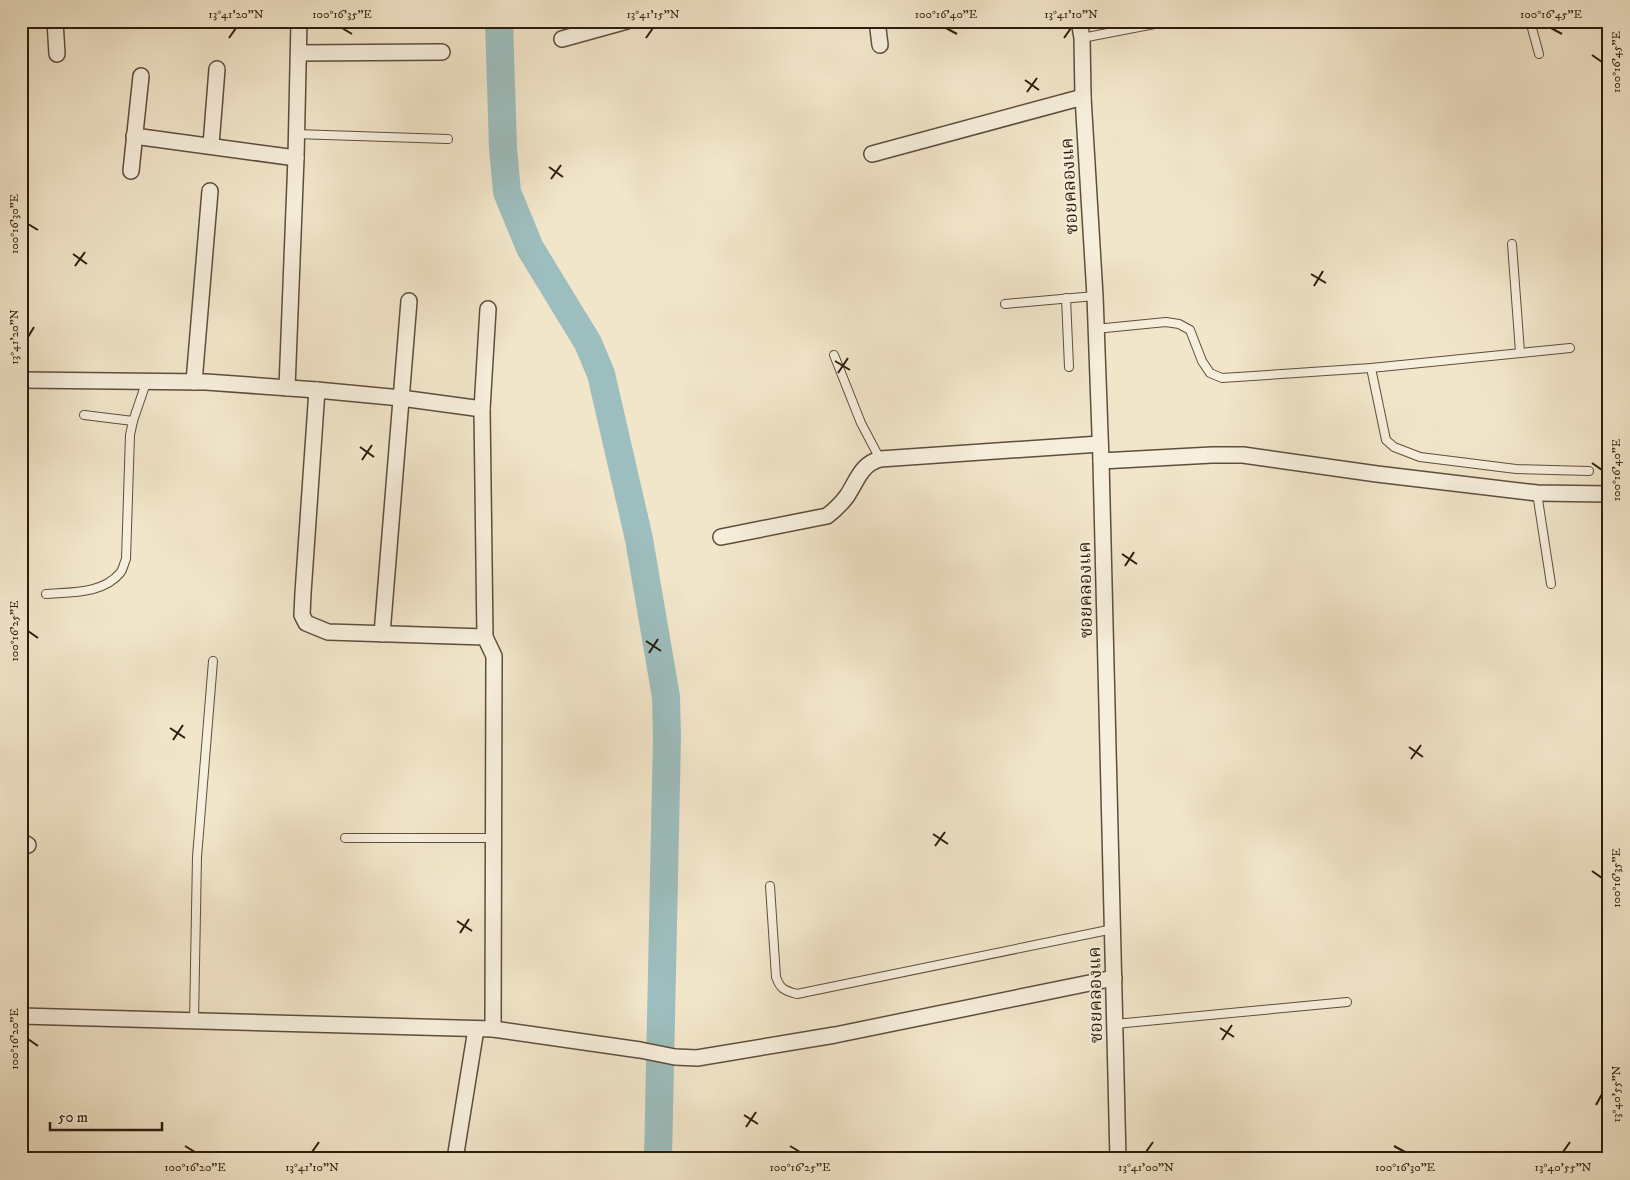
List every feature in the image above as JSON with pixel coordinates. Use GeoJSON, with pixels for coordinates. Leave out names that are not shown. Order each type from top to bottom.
{"type":"FeatureCollection","features":[{"type":"Feature","properties":{"kind":"street"},"geometry":{"type":"LineString","coordinates":[[55,21],[57,54]]}},
{"type":"Feature","properties":{"kind":"street"},"geometry":{"type":"LineString","coordinates":[[287,388],[299,21]]}},
{"type":"Feature","properties":{"kind":"street"},"geometry":{"type":"LineString","coordinates":[[562,39],[627,21]]}},
{"type":"Feature","properties":{"kind":"street"},"geometry":{"type":"LineString","coordinates":[[877,21],[880,45]]}},
{"type":"Feature","properties":{"kind":"street","name":"ซอยคลองแค"},"geometry":{"type":"LineString","coordinates":[[1079,21],[1082,38],[1083,97],[1095,296],[1101,461],[1118,1157]]}},
{"type":"Feature","properties":{"kind":"street"},"geometry":{"type":"LineString","coordinates":[[299,53],[442,52]]}},
{"type":"Feature","properties":{"kind":"street"},"geometry":{"type":"LineString","coordinates":[[210,145],[217,69]]}},
{"type":"Feature","properties":{"kind":"street"},"geometry":{"type":"LineString","coordinates":[[131,171],[141,76]]}},
{"type":"Feature","properties":{"kind":"street"},"geometry":{"type":"LineString","coordinates":[[872,154],[1083,97]]}},
{"type":"Feature","properties":{"kind":"street"},"geometry":{"type":"LineString","coordinates":[[134,136],[296,158]]}},
{"type":"Feature","properties":{"kind":"street"},"geometry":{"type":"LineString","coordinates":[[194,382],[210,191]]}},
{"type":"Feature","properties":{"kind":"street"},"geometry":{"type":"LineString","coordinates":[[382,634],[409,301]]}},
{"type":"Feature","properties":{"kind":"street"},"geometry":{"type":"LineString","coordinates":[[488,309],[482,409],[485,636],[494,663],[493,1029]]}},
{"type":"Feature","properties":{"kind":"street"},"geometry":{"type":"LineString","coordinates":[[21,380],[146,383],[194,382],[318,390],[401,398],[482,409]]}},
{"type":"Feature","properties":{"kind":"street"},"geometry":{"type":"LineString","coordinates":[[318,390],[302,615],[306,623],[328,632],[485,636]]}},
{"type":"Feature","properties":{"kind":"street"},"geometry":{"type":"LineString","coordinates":[[721,537],[827,516],[837,508],[867,465],[880,459],[1100,444]]}},
{"type":"Feature","properties":{"kind":"street"},"geometry":{"type":"LineString","coordinates":[[1101,461],[1243,455],[1378,474],[1537,493],[1609,494]]}},
{"type":"Feature","properties":{"kind":"street"},"geometry":{"type":"LineString","coordinates":[[21,1016],[493,1029],[640,1050],[675,1057],[697,1058],[826,1036],[1114,978]]}},
{"type":"Feature","properties":{"kind":"street"},"geometry":{"type":"LineString","coordinates":[[455,1159],[476,1029]]}},
{"type":"Feature","properties":{"kind":"lane"},"geometry":{"type":"LineString","coordinates":[[1082,38],[1170,21]]}},
{"type":"Feature","properties":{"kind":"lane"},"geometry":{"type":"LineString","coordinates":[[1530,21],[1539,54]]}},
{"type":"Feature","properties":{"kind":"lane"},"geometry":{"type":"LineString","coordinates":[[295,134],[448,139]]}},
{"type":"Feature","properties":{"kind":"lane"},"geometry":{"type":"LineString","coordinates":[[1512,244],[1520,352]]}},
{"type":"Feature","properties":{"kind":"lane"},"geometry":{"type":"LineString","coordinates":[[1005,304],[1095,296]]}},
{"type":"Feature","properties":{"kind":"lane"},"geometry":{"type":"LineString","coordinates":[[1066,298],[1069,367]]}},
{"type":"Feature","properties":{"kind":"lane"},"geometry":{"type":"LineString","coordinates":[[1095,328],[1166,322],[1179,324],[1190,330],[1202,361],[1210,373],[1222,378],[1370,368],[1570,348]]}},
{"type":"Feature","properties":{"kind":"lane"},"geometry":{"type":"LineString","coordinates":[[834,355],[860,423],[880,459]]}},
{"type":"Feature","properties":{"kind":"lane"},"geometry":{"type":"LineString","coordinates":[[1370,368],[1386,440],[1394,447],[1420,457],[1506,468],[1589,471]]}},
{"type":"Feature","properties":{"kind":"lane"},"geometry":{"type":"LineString","coordinates":[[46,594],[96,589],[108,584],[121,572],[126,559],[128,457],[133,421],[146,383]]}},
{"type":"Feature","properties":{"kind":"lane"},"geometry":{"type":"LineString","coordinates":[[84,415],[133,421]]}},
{"type":"Feature","properties":{"kind":"lane"},"geometry":{"type":"LineString","coordinates":[[1537,493],[1551,584]]}},
{"type":"Feature","properties":{"kind":"lane"},"geometry":{"type":"LineString","coordinates":[[194,1021],[197,857],[213,661]]}},
{"type":"Feature","properties":{"kind":"lane"},"geometry":{"type":"LineString","coordinates":[[345,838],[494,838]]}},
{"type":"Feature","properties":{"kind":"lane"},"geometry":{"type":"LineString","coordinates":[[770,886],[776,977],[779,986],[786,991],[797,994],[1113,929]]}},
{"type":"Feature","properties":{"kind":"lane"},"geometry":{"type":"LineString","coordinates":[[1115,1024],[1347,1002]]}},
{"type":"Feature","properties":{"kind":"lane"},"geometry":{"type":"LineString","coordinates":[[1118,1157],[1134,1159]]}},
{"type":"Feature","properties":{"kind":"waterway"},"geometry":{"type":"LineString","coordinates":[[499,21],[503,148],[507,192],[530,248],[588,343],[601,374],[639,539],[666,697],[667,737],[658,1159]]}}]}
